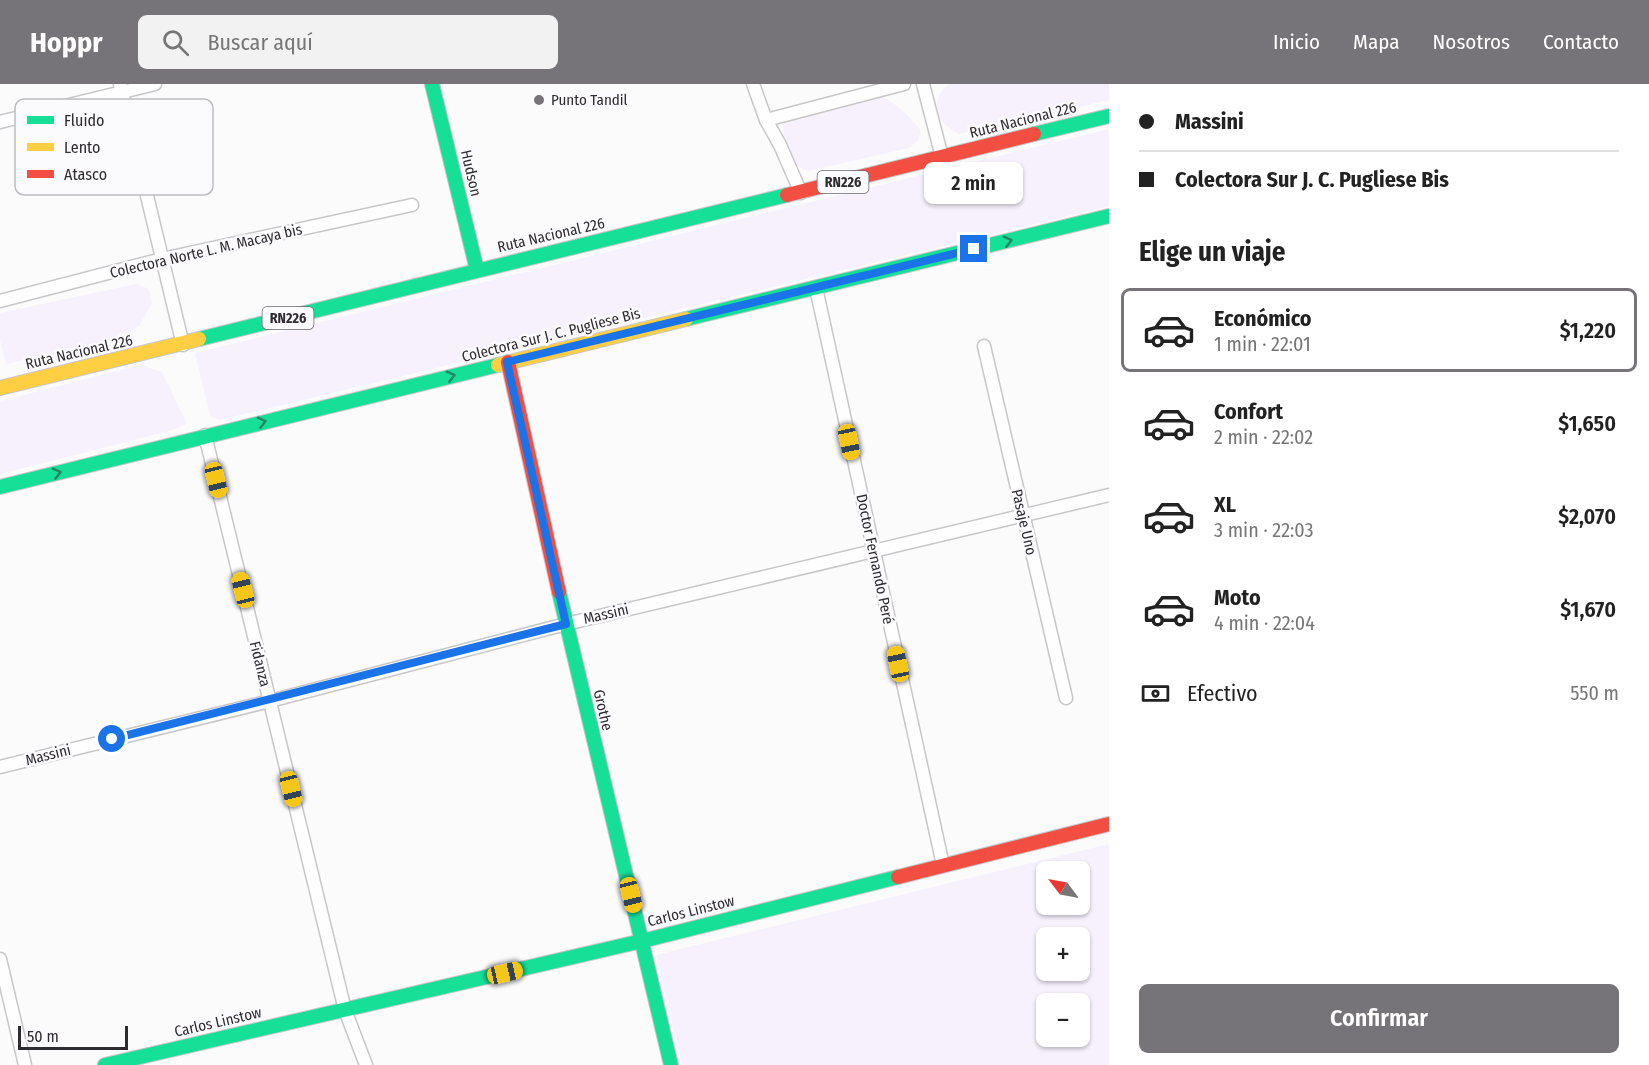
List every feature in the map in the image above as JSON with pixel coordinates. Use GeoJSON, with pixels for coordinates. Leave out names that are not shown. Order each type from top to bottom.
{"type":"FeatureCollection","features":[{"type":"Feature","properties":{"kind":"main road","name":"Hudson"},"geometry":{"type":"LineString","coordinates":[[432,84],[477,270]]}},
{"type":"Feature","properties":{"kind":"main road","name":"Ruta Nacional 226"},"geometry":{"type":"LineString","coordinates":[[0,388],[183,345],[477,270],[801,193],[1109,116]]}},
{"type":"Feature","properties":{"kind":"main road","name":"Colectora Sur J. C. Pugliese Bis"},"geometry":{"type":"LineString","coordinates":[[0,487],[205,435],[1109,216]]}},
{"type":"Feature","properties":{"kind":"main road","name":"Grothe"},"geometry":{"type":"LineString","coordinates":[[507,362],[566,624],[671,1065]]}},
{"type":"Feature","properties":{"kind":"main road","name":"Carlos Linstow"},"geometry":{"type":"LineString","coordinates":[[105,1065],[642,941],[1109,824]]}},
{"type":"Feature","properties":{"kind":"street"},"geometry":{"type":"LineString","coordinates":[[82,99],[121,88],[155,84]]}},
{"type":"Feature","properties":{"kind":"street"},"geometry":{"type":"LineString","coordinates":[[753,84],[766,120],[780,145],[801,193]]}},
{"type":"Feature","properties":{"kind":"street"},"geometry":{"type":"LineString","coordinates":[[766,120],[904,84]]}},
{"type":"Feature","properties":{"kind":"street"},"geometry":{"type":"LineString","coordinates":[[923,84],[942,157]]}},
{"type":"Feature","properties":{"kind":"street"},"geometry":{"type":"LineString","coordinates":[[0,122],[15,118]]}},
{"type":"Feature","properties":{"kind":"street"},"geometry":{"type":"LineString","coordinates":[[147,195],[183,345]]}},
{"type":"Feature","properties":{"kind":"street","name":"Colectora Norte L. M. Macaya bis"},"geometry":{"type":"LineString","coordinates":[[0,301],[162,259],[412,205]]}},
{"type":"Feature","properties":{"kind":"street","name":"Doctor Fernando Peré"},"geometry":{"type":"LineString","coordinates":[[816,288],[943,865]]}},
{"type":"Feature","properties":{"kind":"street","name":"Pasaje Uno"},"geometry":{"type":"LineString","coordinates":[[984,346],[1066,698]]}},
{"type":"Feature","properties":{"kind":"street","name":"Fidanza"},"geometry":{"type":"LineString","coordinates":[[205,435],[345,1010],[366,1065]]}},
{"type":"Feature","properties":{"kind":"street","name":"Massini"},"geometry":{"type":"LineString","coordinates":[[0,767],[270,701],[566,624],[1109,495]]}},
{"type":"Feature","properties":{"kind":"street"},"geometry":{"type":"LineString","coordinates":[[0,959],[25,1065]]}},
{"type":"Feature","properties":{"kind":"shaded area"},"geometry":{"type":"Polygon","coordinates":[[[949,84],[1109,84],[1109,100],[959,134],[945,124],[938,112],[938,98],[949,84]]]}},
{"type":"Feature","properties":{"kind":"shaded area"},"geometry":{"type":"Polygon","coordinates":[[[875,95],[895,104],[921,131],[918,140],[909,148],[808,171],[801,168],[791,158],[783,136],[784,121],[875,95]]]}},
{"type":"Feature","properties":{"kind":"shaded area"},"geometry":{"type":"Polygon","coordinates":[[[1109,129],[1109,206],[220,420],[210,416],[195,353],[1109,129]]]}},
{"type":"Feature","properties":{"kind":"shaded area"},"geometry":{"type":"Polygon","coordinates":[[[136,284],[149,289],[152,303],[139,326],[111,340],[6,364],[0,340],[0,313],[136,284]]]}},
{"type":"Feature","properties":{"kind":"shaded area"},"geometry":{"type":"Polygon","coordinates":[[[141,365],[162,372],[187,424],[173,430],[0,474],[0,401],[141,365]]]}},
{"type":"Feature","properties":{"kind":"shaded area"},"geometry":{"type":"Polygon","coordinates":[[[1109,844],[1109,1065],[682,1065],[656,955],[1036,862],[1036,915],[1090,915],[1090,861],[1040,861],[1109,844]]]}},
{"type":"Feature","properties":{"kind":"traffic: fast"},"geometry":{"type":"LineString","coordinates":[[432,84],[477,270]]}},
{"type":"Feature","properties":{"kind":"traffic: fast"},"geometry":{"type":"LineString","coordinates":[[1034,134],[1109,116]]}},
{"type":"Feature","properties":{"kind":"traffic: fast"},"geometry":{"type":"LineString","coordinates":[[199,339],[787,195]]}},
{"type":"Feature","properties":{"kind":"traffic: fast"},"geometry":{"type":"LineString","coordinates":[[686,319],[1109,216]]}},
{"type":"Feature","properties":{"kind":"traffic: fast"},"geometry":{"type":"LineString","coordinates":[[0,487],[498,365]]}},
{"type":"Feature","properties":{"kind":"traffic: fast"},"geometry":{"type":"LineString","coordinates":[[559,592],[671,1065]]}},
{"type":"Feature","properties":{"kind":"traffic: fast"},"geometry":{"type":"LineString","coordinates":[[105,1065],[642,941],[898,877]]}},
{"type":"Feature","properties":{"kind":"traffic: slow"},"geometry":{"type":"LineString","coordinates":[[498,365],[686,319]]}},
{"type":"Feature","properties":{"kind":"traffic: slow"},"geometry":{"type":"LineString","coordinates":[[0,388],[199,339]]}},
{"type":"Feature","properties":{"kind":"traffic: jam"},"geometry":{"type":"LineString","coordinates":[[787,195],[1034,134]]}},
{"type":"Feature","properties":{"kind":"traffic: jam"},"geometry":{"type":"LineString","coordinates":[[508,362],[559,592]]}},
{"type":"Feature","properties":{"kind":"traffic: jam"},"geometry":{"type":"LineString","coordinates":[[898,877],[1109,824]]}},
{"type":"Feature","properties":{"kind":"place","name":"Punto Tandil"},"geometry":{"type":"Point","coordinates":[539,100]}},
{"type":"Feature","properties":{"kind":"route"},"geometry":{"type":"LineString","coordinates":[[112,739],[270,701],[566,624],[507,362],[974,249]]}}]}
